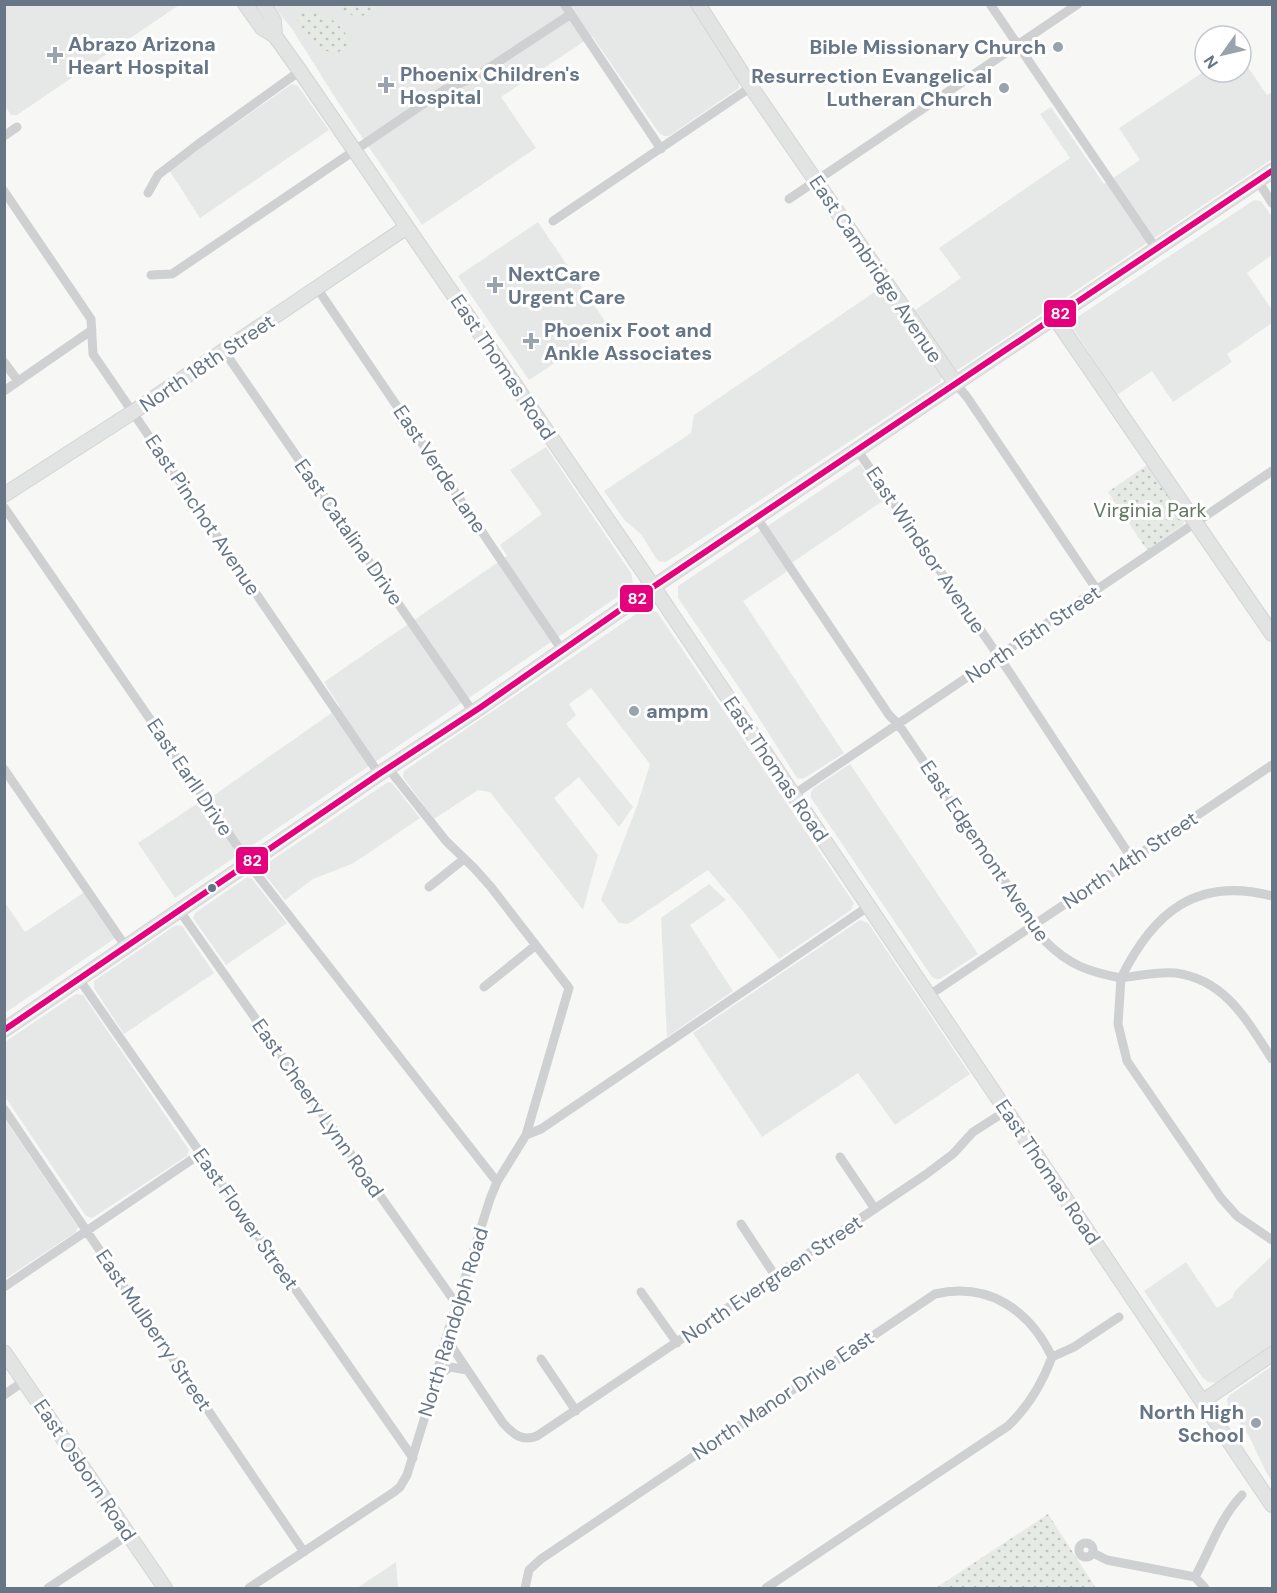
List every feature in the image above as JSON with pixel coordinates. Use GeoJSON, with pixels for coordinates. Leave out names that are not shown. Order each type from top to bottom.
{"type":"FeatureCollection","features":[{"type":"Feature","properties":{"kind":"main road","name":"East Thomas Road"},"geometry":{"type":"LineString","coordinates":[[244,4],[262,28],[275,36],[407,227],[869,906],[1272,1505]]}},
{"type":"Feature","properties":{"kind":"main road","name":"East Thomas Road"},"geometry":{"type":"LineString","coordinates":[[263,4],[274,21],[275,36]]}},
{"type":"Feature","properties":{"kind":"main road","name":"East Cambridge Avenue"},"geometry":{"type":"LineString","coordinates":[[698,4],[751,87],[956,384]]}},
{"type":"Feature","properties":{"kind":"main road"},"geometry":{"type":"LineString","coordinates":[[6,1026],[79,979],[653,587],[1272,171]]}},
{"type":"Feature","properties":{"kind":"main road","name":"North 18th Street"},"geometry":{"type":"LineString","coordinates":[[4,495],[133,412],[407,227]]}},
{"type":"Feature","properties":{"kind":"main road"},"geometry":{"type":"LineString","coordinates":[[1055,318],[1272,634]]}},
{"type":"Feature","properties":{"kind":"main road","name":"East Osborn Road"},"geometry":{"type":"LineString","coordinates":[[4,1352],[165,1588]]}},
{"type":"Feature","properties":{"kind":"main road"},"geometry":{"type":"LineString","coordinates":[[1203,1401],[1272,1354]]}},
{"type":"Feature","properties":{"kind":"street"},"geometry":{"type":"LineString","coordinates":[[564,4],[661,148]]}},
{"type":"Feature","properties":{"kind":"street"},"geometry":{"type":"LineString","coordinates":[[990,4],[1157,250]]}},
{"type":"Feature","properties":{"kind":"street"},"geometry":{"type":"LineString","coordinates":[[789,200],[1078,4]]}},
{"type":"Feature","properties":{"kind":"street"},"geometry":{"type":"LineString","coordinates":[[151,275],[172,274],[444,90],[475,77],[571,14]]}},
{"type":"Feature","properties":{"kind":"street"},"geometry":{"type":"LineString","coordinates":[[148,193],[158,176],[166,169],[300,72]]}},
{"type":"Feature","properties":{"kind":"street"},"geometry":{"type":"LineString","coordinates":[[553,221],[751,87]]}},
{"type":"Feature","properties":{"kind":"street"},"geometry":{"type":"LineString","coordinates":[[4,136],[17,127]]}},
{"type":"Feature","properties":{"kind":"street"},"geometry":{"type":"LineString","coordinates":[[1258,181],[1272,203]]}},
{"type":"Feature","properties":{"kind":"street","name":"East Pinchot Avenue"},"geometry":{"type":"LineString","coordinates":[[4,191],[86,311],[92,330],[93,354],[384,771],[490,887],[569,988]]}},
{"type":"Feature","properties":{"kind":"street","name":"East Verde Lane"},"geometry":{"type":"LineString","coordinates":[[317,288],[562,650]]}},
{"type":"Feature","properties":{"kind":"street"},"geometry":{"type":"LineString","coordinates":[[4,391],[92,330]]}},
{"type":"Feature","properties":{"kind":"street","name":"East Catalina Drive"},"geometry":{"type":"LineString","coordinates":[[224,351],[473,712]]}},
{"type":"Feature","properties":{"kind":"street"},"geometry":{"type":"LineString","coordinates":[[4,362],[18,381]]}},
{"type":"Feature","properties":{"kind":"street","name":"East Cambridge Avenue"},"geometry":{"type":"LineString","coordinates":[[956,384],[1097,590]]}},
{"type":"Feature","properties":{"kind":"street","name":"East Windsor Avenue"},"geometry":{"type":"LineString","coordinates":[[858,451],[1132,859]]}},
{"type":"Feature","properties":{"kind":"street","name":"North 15th Street"},"geometry":{"type":"LineString","coordinates":[[793,795],[1272,471]]}},
{"type":"Feature","properties":{"kind":"street","name":"East Earll Drive"},"geometry":{"type":"LineString","coordinates":[[4,507],[249,863],[497,1182]]}},
{"type":"Feature","properties":{"kind":"street","name":"East Edgemont Avenue"},"geometry":{"type":"LineString","coordinates":[[757,518],[1045,941],[1067,960],[1094,972],[1121,978]]}},
{"type":"Feature","properties":{"kind":"street","name":"North 14th Street"},"geometry":{"type":"LineString","coordinates":[[928,996],[1272,765]]}},
{"type":"Feature","properties":{"kind":"street"},"geometry":{"type":"LineString","coordinates":[[4,769],[126,947]]}},
{"type":"Feature","properties":{"kind":"street"},"geometry":{"type":"LineString","coordinates":[[429,887],[464,859]]}},
{"type":"Feature","properties":{"kind":"street"},"geometry":{"type":"LineString","coordinates":[[1272,896],[1257,892],[1202,895],[1176,907],[1157,922],[1139,944],[1121,978],[1118,1024],[1127,1061],[1221,1198],[1237,1216],[1272,1240]]}},
{"type":"Feature","properties":{"kind":"street"},"geometry":{"type":"LineString","coordinates":[[526,1136],[550,1123],[869,906]]}},
{"type":"Feature","properties":{"kind":"street","name":"East Cheery Lynn Road"},"geometry":{"type":"LineString","coordinates":[[179,910],[457,1305]]}},
{"type":"Feature","properties":{"kind":"street"},"geometry":{"type":"LineString","coordinates":[[484,987],[536,945]]}},
{"type":"Feature","properties":{"kind":"street"},"geometry":{"type":"LineString","coordinates":[[1121,978],[1174,973],[1208,983],[1221,990],[1236,1007],[1272,1059]]}},
{"type":"Feature","properties":{"kind":"street","name":"East Flower Street"},"geometry":{"type":"LineString","coordinates":[[79,979],[413,1458]]}},
{"type":"Feature","properties":{"kind":"street","name":"North Randolph Road"},"geometry":{"type":"LineString","coordinates":[[249,1588],[400,1487],[405,1481],[446,1338],[497,1182],[526,1136],[569,988]]}},
{"type":"Feature","properties":{"kind":"street","name":"East Mulberry Street"},"geometry":{"type":"LineString","coordinates":[[4,1109],[304,1552]]}},
{"type":"Feature","properties":{"kind":"street","name":"North Evergreen Street"},"geometry":{"type":"LineString","coordinates":[[467,1370],[512,1433],[530,1439],[546,1432],[936,1167],[953,1154],[973,1132],[1006,1111]]}},
{"type":"Feature","properties":{"kind":"street"},"geometry":{"type":"LineString","coordinates":[[4,1287],[200,1154]]}},
{"type":"Feature","properties":{"kind":"street"},"geometry":{"type":"LineString","coordinates":[[840,1157],[875,1209]]}},
{"type":"Feature","properties":{"kind":"street"},"geometry":{"type":"LineString","coordinates":[[741,1224],[776,1277]]}},
{"type":"Feature","properties":{"kind":"street","name":"North Manor Drive East"},"geometry":{"type":"LineString","coordinates":[[525,1588],[529,1570],[541,1559],[935,1294],[948,1291],[979,1293],[1010,1305],[1028,1321],[1046,1344],[1052,1357]]}},
{"type":"Feature","properties":{"kind":"street"},"geometry":{"type":"LineString","coordinates":[[641,1292],[677,1343]]}},
{"type":"Feature","properties":{"kind":"street"},"geometry":{"type":"LineString","coordinates":[[766,1588],[1008,1426],[1022,1413],[1035,1393],[1052,1357],[1074,1347],[1119,1317]]}},
{"type":"Feature","properties":{"kind":"street"},"geometry":{"type":"LineString","coordinates":[[446,1338],[467,1370]]}},
{"type":"Feature","properties":{"kind":"street"},"geometry":{"type":"LineString","coordinates":[[541,1359],[576,1411]]}},
{"type":"Feature","properties":{"kind":"street"},"geometry":{"type":"LineString","coordinates":[[435,1378],[450,1367],[467,1370]]}},
{"type":"Feature","properties":{"kind":"street"},"geometry":{"type":"LineString","coordinates":[[4,1395],[24,1381]]}},
{"type":"Feature","properties":{"kind":"street"},"geometry":{"type":"LineString","coordinates":[[1195,1577],[1228,1511],[1242,1495]]}},
{"type":"Feature","properties":{"kind":"street"},"geometry":{"type":"LineString","coordinates":[[48,1588],[128,1535]]}},
{"type":"Feature","properties":{"kind":"street"},"geometry":{"type":"LineString","coordinates":[[1093,1553],[1107,1560],[1195,1577],[1205,1588]]}},
{"type":"Feature","properties":{"kind":"shaded area","name":"Abrazo Arizona Heart Hospital"},"geometry":{"type":"Polygon","coordinates":[[[4,5],[179,5],[17,115],[11,115],[5,106],[4,5]]]}},
{"type":"Feature","properties":{"kind":"shaded area","name":"Phoenix Children's Hospital"},"geometry":{"type":"Polygon","coordinates":[[[272,5],[690,5],[739,80],[739,88],[669,136],[664,136],[659,133],[592,36],[501,97],[536,148],[422,225],[338,102],[292,29],[272,5]]]}},
{"type":"Feature","properties":{"kind":"shaded area"},"geometry":{"type":"Polygon","coordinates":[[[1253,75],[1267,95],[1272,92],[1272,159],[953,372],[911,313],[961,278],[939,248],[1070,158],[1040,114],[1051,107],[1104,184],[1140,160],[1119,128],[1193,79],[1193,84],[1253,84],[1253,75]]]}},
{"type":"Feature","properties":{"kind":"shaded area"},"geometry":{"type":"Polygon","coordinates":[[[292,84],[298,86],[329,130],[200,218],[169,170],[292,84]]]}},
{"type":"Feature","properties":{"kind":"shaded area"},"geometry":{"type":"Polygon","coordinates":[[[1254,200],[1261,201],[1272,217],[1272,255],[1247,273],[1272,310],[1272,323],[1227,354],[1232,362],[1173,402],[1152,371],[1117,395],[1072,327],[1073,320],[1254,200]]]}},
{"type":"Feature","properties":{"kind":"shaded area"},"geometry":{"type":"Polygon","coordinates":[[[538,222],[609,327],[529,380],[458,276],[538,222]]]}},
{"type":"Feature","properties":{"kind":"shaded area"},"geometry":{"type":"Polygon","coordinates":[[[882,287],[942,377],[940,382],[666,562],[658,561],[640,533],[625,521],[604,491],[691,433],[694,415],[882,287]]]}},
{"type":"Feature","properties":{"kind":"shaded area"},"geometry":{"type":"Polygon","coordinates":[[[546,447],[631,573],[633,583],[629,589],[175,898],[138,843],[198,803],[200,805],[340,707],[324,682],[507,556],[500,545],[542,514],[510,470],[546,447]]]}},
{"type":"Feature","properties":{"kind":"shaded area"},"geometry":{"type":"Polygon","coordinates":[[[860,464],[884,500],[793,562],[785,573],[743,601],[844,753],[803,779],[797,778],[678,598],[678,586],[860,464]]]}},
{"type":"Feature","properties":{"kind":"shaded area"},"geometry":{"type":"Polygon","coordinates":[[[645,608],[657,612],[854,903],[851,910],[779,959],[708,870],[628,924],[619,923],[601,900],[637,806],[650,764],[591,688],[569,704],[576,715],[566,724],[633,807],[619,827],[579,777],[554,798],[598,855],[583,910],[490,792],[478,790],[434,819],[403,777],[404,771],[645,608]]]}},
{"type":"Feature","properties":{"kind":"shaded area"},"geometry":{"type":"Polygon","coordinates":[[[850,764],[978,954],[940,979],[932,977],[811,798],[814,788],[850,764]]]}},
{"type":"Feature","properties":{"kind":"shaded area"},"geometry":{"type":"Polygon","coordinates":[[[388,782],[392,783],[420,818],[354,863],[313,879],[285,900],[262,871],[263,866],[388,782]]]}},
{"type":"Feature","properties":{"kind":"shaded area"},"geometry":{"type":"Polygon","coordinates":[[[247,877],[252,879],[287,923],[226,965],[193,918],[195,913],[247,877]]]}},
{"type":"Feature","properties":{"kind":"shaded area"},"geometry":{"type":"Polygon","coordinates":[[[709,884],[726,900],[690,925],[733,991],[667,1037],[661,918],[709,884]]]}},
{"type":"Feature","properties":{"kind":"shaded area"},"geometry":{"type":"Polygon","coordinates":[[[86,891],[117,937],[5,1013],[4,901],[25,932],[86,891]]]}},
{"type":"Feature","properties":{"kind":"shaded area"},"geometry":{"type":"Polygon","coordinates":[[[860,920],[868,923],[970,1074],[895,1125],[858,1073],[762,1137],[693,1033],[860,920]]]}},
{"type":"Feature","properties":{"kind":"shaded area"},"geometry":{"type":"Polygon","coordinates":[[[176,925],[182,926],[214,973],[124,1034],[94,988],[94,981],[176,925]]]}},
{"type":"Feature","properties":{"kind":"shaded area"},"geometry":{"type":"Polygon","coordinates":[[[76,994],[83,995],[189,1150],[187,1156],[92,1218],[86,1216],[5,1097],[5,1042],[76,994]]]}},
{"type":"Feature","properties":{"kind":"shaded area"},"geometry":{"type":"Polygon","coordinates":[[[4,1118],[78,1227],[76,1232],[5,1279],[4,1118]]]}},
{"type":"Feature","properties":{"kind":"shaded area"},"geometry":{"type":"Polygon","coordinates":[[[1272,1256],[1272,1346],[1217,1383],[1208,1382],[1202,1377],[1144,1291],[1186,1262],[1217,1308],[1232,1298],[1235,1291],[1272,1256]]]}},
{"type":"Feature","properties":{"kind":"shaded area","name":"North High School"},"geometry":{"type":"Polygon","coordinates":[[[1272,1366],[1272,1482],[1249,1436],[1228,1406],[1227,1399],[1272,1366]]]}},
{"type":"Feature","properties":{"kind":"shaded area"},"geometry":{"type":"Polygon","coordinates":[[[396,1562],[398,1588],[357,1588],[396,1562]]]}},
{"type":"Feature","properties":{"kind":"green space"},"geometry":{"type":"Polygon","coordinates":[[[339,5],[379,5],[372,13],[358,16],[346,12],[339,5]]]}},
{"type":"Feature","properties":{"kind":"green space"},"geometry":{"type":"Polygon","coordinates":[[[303,12],[328,17],[354,45],[334,52],[326,51],[318,46],[305,33],[295,15],[303,12]]]}},
{"type":"Feature","properties":{"kind":"green space","name":"Virginia Park"},"geometry":{"type":"Polygon","coordinates":[[[1147,465],[1185,520],[1183,525],[1147,550],[1108,492],[1147,465]]]}},
{"type":"Feature","properties":{"kind":"green space"},"geometry":{"type":"Polygon","coordinates":[[[1048,1514],[1096,1588],[936,1588],[1048,1514]]]}},
{"type":"Feature","properties":{"kind":"transit line","name":"82"},"geometry":{"type":"LineString","coordinates":[[4,1030],[481,707],[653,587],[1272,171]]}},
{"type":"Feature","properties":{"kind":"place","name":"Bible Missionary Church"},"geometry":{"type":"Point","coordinates":[1058,47]}},
{"type":"Feature","properties":{"kind":"place","name":"Abrazo Arizona Heart Hospital"},"geometry":{"type":"Point","coordinates":[55,55]}},
{"type":"Feature","properties":{"kind":"place","name":"Phoenix Children's Hospital"},"geometry":{"type":"Point","coordinates":[386,85]}},
{"type":"Feature","properties":{"kind":"place","name":"Resurrection Evangelical Lutheran Church"},"geometry":{"type":"Point","coordinates":[1004,88]}},
{"type":"Feature","properties":{"kind":"place","name":"NextCare Urgent Care"},"geometry":{"type":"Point","coordinates":[495,285]}},
{"type":"Feature","properties":{"kind":"place","name":"Phoenix Foot and Ankle Associates"},"geometry":{"type":"Point","coordinates":[531,341]}},
{"type":"Feature","properties":{"kind":"place","name":"ampm"},"geometry":{"type":"Point","coordinates":[634,711]}},
{"type":"Feature","properties":{"kind":"place","name":"North High School"},"geometry":{"type":"Point","coordinates":[1256,1423]}}]}
